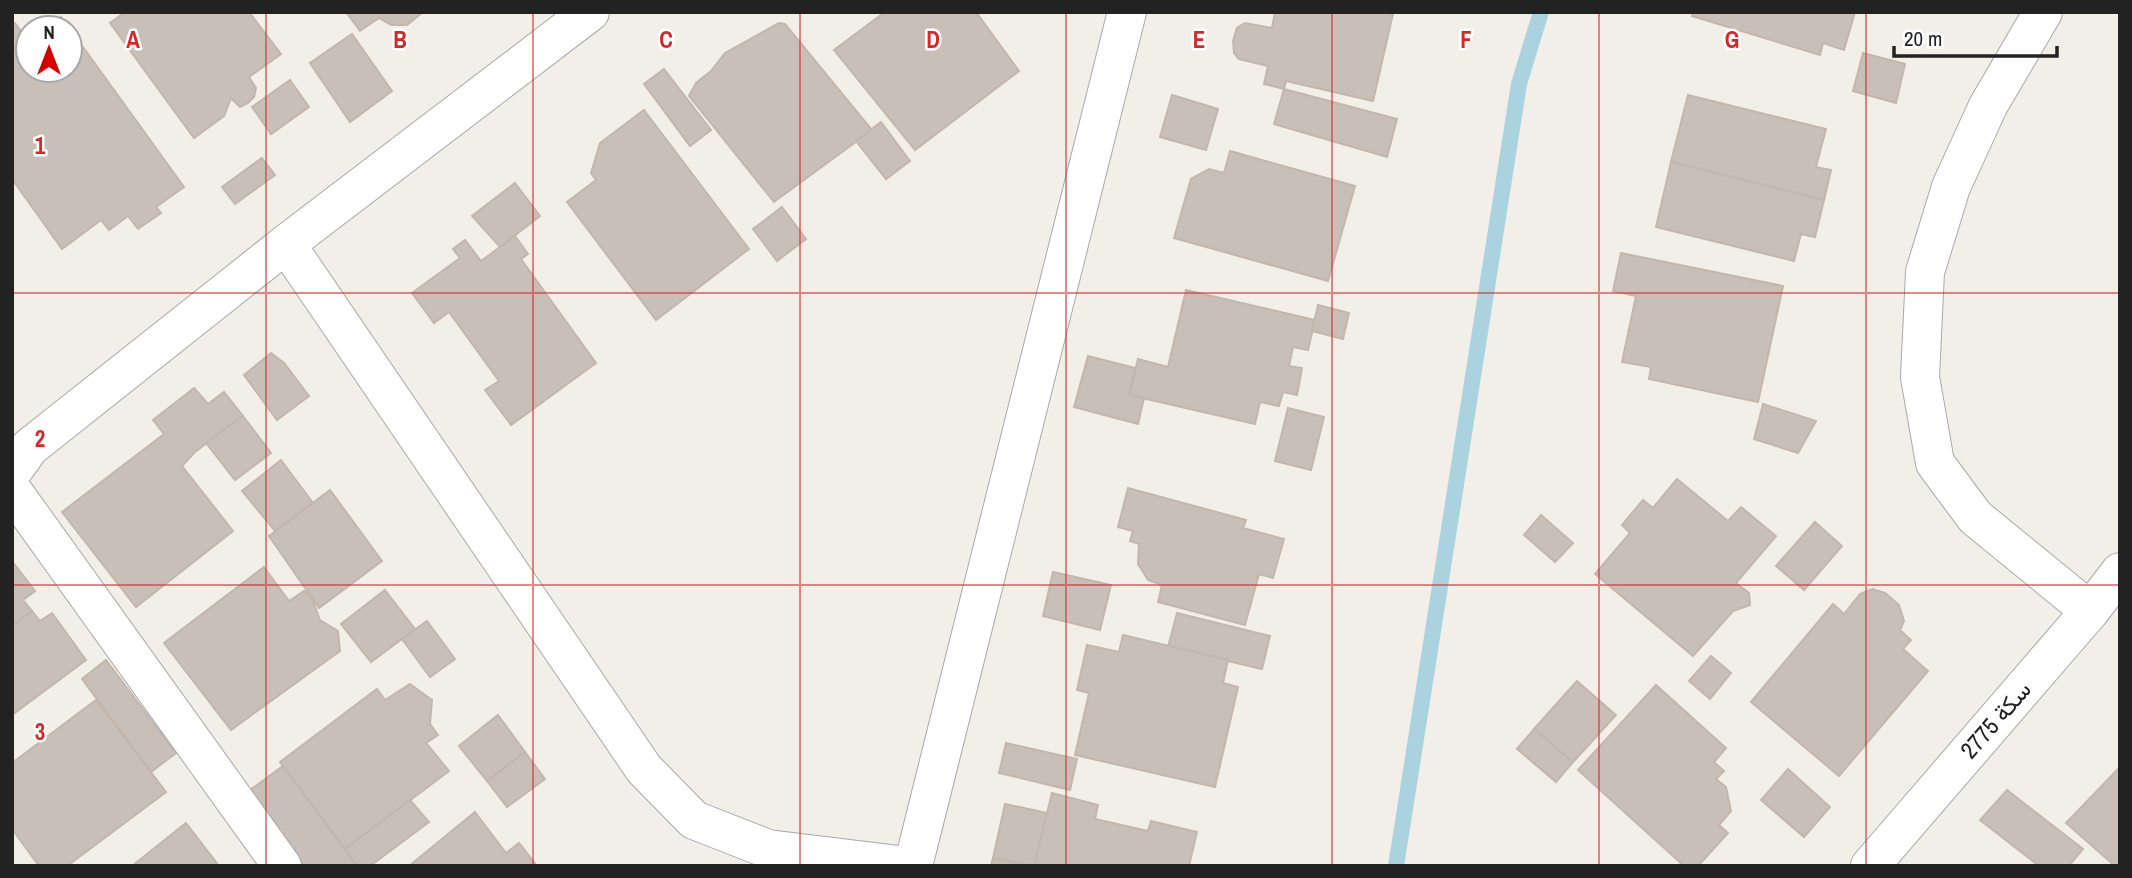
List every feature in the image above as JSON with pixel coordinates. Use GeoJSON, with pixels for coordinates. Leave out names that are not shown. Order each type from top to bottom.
{"type":"FeatureCollection","features":[{"type":"Feature","properties":{"kind":"street"},"geometry":{"type":"LineString","coordinates":[[12,472],[30,447],[286,244],[590,12]]}},
{"type":"Feature","properties":{"kind":"street"},"geometry":{"type":"LineString","coordinates":[[913,866],[1127,12]]}},
{"type":"Feature","properties":{"kind":"street"},"geometry":{"type":"LineString","coordinates":[[2043,12],[1988,106],[1951,187],[1926,272],[1920,377],[1936,463],[1975,517],[2090,611]]}},
{"type":"Feature","properties":{"kind":"street"},"geometry":{"type":"LineString","coordinates":[[286,244],[644,769],[694,820],[768,849],[907,866]]}},
{"type":"Feature","properties":{"kind":"street"},"geometry":{"type":"LineString","coordinates":[[12,490],[282,866]]}},
{"type":"Feature","properties":{"kind":"street","name":"سكة 2775"},"geometry":{"type":"LineString","coordinates":[[1870,866],[2090,611],[2120,572]]}},
{"type":"Feature","properties":{"kind":"building"},"geometry":{"type":"Polygon","coordinates":[[[125,12],[249,12],[281,54],[249,77],[256,88],[254,97],[248,103],[240,107],[231,98],[224,116],[194,138],[110,23],[125,12]]]}},
{"type":"Feature","properties":{"kind":"building"},"geometry":{"type":"Polygon","coordinates":[[[346,12],[423,12],[407,25],[391,25],[379,18],[360,31],[346,12]]]}},
{"type":"Feature","properties":{"kind":"building"},"geometry":{"type":"Polygon","coordinates":[[[885,12],[976,12],[1019,71],[915,150],[834,50],[885,12]]]}},
{"type":"Feature","properties":{"kind":"building"},"geometry":{"type":"Polygon","coordinates":[[[1275,12],[1393,14],[1373,101],[1286,81],[1284,89],[1264,84],[1268,66],[1239,59],[1234,53],[1233,41],[1237,28],[1245,23],[1272,28],[1275,12]]]}},
{"type":"Feature","properties":{"kind":"building"},"geometry":{"type":"Polygon","coordinates":[[[1693,12],[1855,12],[1844,50],[1823,43],[1820,55],[1692,16],[1693,12]]]}},
{"type":"Feature","properties":{"kind":"building"},"geometry":{"type":"Polygon","coordinates":[[[779,23],[785,24],[872,130],[774,202],[689,96],[696,83],[711,71],[725,53],[779,23]]]}},
{"type":"Feature","properties":{"kind":"building"},"geometry":{"type":"Polygon","coordinates":[[[14,24],[14,84],[84,84],[84,48],[184,187],[156,207],[161,213],[138,229],[128,216],[109,230],[101,220],[62,249],[12,179],[14,24]]]}},
{"type":"Feature","properties":{"kind":"building"},"geometry":{"type":"Polygon","coordinates":[[[352,34],[392,91],[350,122],[310,63],[352,34]]]}},
{"type":"Feature","properties":{"kind":"building"},"geometry":{"type":"Polygon","coordinates":[[[1863,53],[1905,64],[1896,103],[1853,91],[1863,53]]]}},
{"type":"Feature","properties":{"kind":"building"},"geometry":{"type":"Polygon","coordinates":[[[664,69],[711,130],[690,146],[644,84],[664,69]]]}},
{"type":"Feature","properties":{"kind":"building"},"geometry":{"type":"Polygon","coordinates":[[[290,80],[309,107],[271,134],[252,107],[290,80]]]}},
{"type":"Feature","properties":{"kind":"building"},"geometry":{"type":"Polygon","coordinates":[[[1284,89],[1397,119],[1387,157],[1274,124],[1284,89]]]}},
{"type":"Feature","properties":{"kind":"building"},"geometry":{"type":"Polygon","coordinates":[[[1172,95],[1218,109],[1206,150],[1160,137],[1172,95]]]}},
{"type":"Feature","properties":{"kind":"building"},"geometry":{"type":"Polygon","coordinates":[[[1688,95],[1826,129],[1816,167],[1831,170],[1824,200],[1671,162],[1688,95]]]}},
{"type":"Feature","properties":{"kind":"building"},"geometry":{"type":"Polygon","coordinates":[[[644,110],[749,249],[656,320],[567,202],[596,180],[591,173],[600,143],[644,110]]]}},
{"type":"Feature","properties":{"kind":"building"},"geometry":{"type":"Polygon","coordinates":[[[881,122],[910,161],[886,179],[856,141],[881,122]]]}},
{"type":"Feature","properties":{"kind":"building"},"geometry":{"type":"Polygon","coordinates":[[[1230,151],[1355,186],[1328,281],[1174,238],[1191,179],[1209,169],[1224,173],[1230,151]]]}},
{"type":"Feature","properties":{"kind":"building"},"geometry":{"type":"Polygon","coordinates":[[[262,158],[275,175],[235,204],[222,187],[262,158]]]}},
{"type":"Feature","properties":{"kind":"building"},"geometry":{"type":"Polygon","coordinates":[[[1671,162],[1824,200],[1815,237],[1801,234],[1794,261],[1656,227],[1671,162]]]}},
{"type":"Feature","properties":{"kind":"building"},"geometry":{"type":"Polygon","coordinates":[[[515,183],[540,216],[500,247],[472,216],[515,183]]]}},
{"type":"Feature","properties":{"kind":"building"},"geometry":{"type":"Polygon","coordinates":[[[782,207],[806,239],[777,261],[753,229],[782,207]]]}},
{"type":"Feature","properties":{"kind":"building"},"geometry":{"type":"Polygon","coordinates":[[[515,236],[528,254],[521,259],[596,363],[511,425],[485,390],[499,381],[449,312],[434,323],[412,293],[460,258],[453,249],[465,240],[481,261],[515,236]]]}},
{"type":"Feature","properties":{"kind":"building"},"geometry":{"type":"Polygon","coordinates":[[[1621,253],[1783,286],[1758,402],[1649,379],[1651,367],[1622,362],[1636,296],[1613,291],[1621,253]]]}},
{"type":"Feature","properties":{"kind":"building"},"geometry":{"type":"Polygon","coordinates":[[[1186,290],[1315,320],[1308,350],[1293,347],[1289,366],[1302,368],[1297,395],[1283,392],[1279,406],[1260,402],[1255,424],[1129,395],[1138,359],[1168,367],[1186,290]]]}},
{"type":"Feature","properties":{"kind":"building"},"geometry":{"type":"Polygon","coordinates":[[[1318,305],[1349,313],[1343,339],[1312,331],[1318,305]]]}},
{"type":"Feature","properties":{"kind":"building"},"geometry":{"type":"Polygon","coordinates":[[[271,353],[284,363],[309,396],[277,420],[244,375],[271,353]]]}},
{"type":"Feature","properties":{"kind":"building"},"geometry":{"type":"Polygon","coordinates":[[[1088,356],[1135,368],[1129,395],[1144,398],[1138,424],[1074,407],[1088,356]]]}},
{"type":"Feature","properties":{"kind":"building"},"geometry":{"type":"Polygon","coordinates":[[[194,388],[208,404],[224,392],[243,416],[195,452],[182,466],[233,531],[136,607],[62,512],[164,434],[153,420],[194,388]]]}},
{"type":"Feature","properties":{"kind":"building"},"geometry":{"type":"Polygon","coordinates":[[[1763,404],[1816,421],[1798,453],[1754,439],[1763,404]]]}},
{"type":"Feature","properties":{"kind":"building"},"geometry":{"type":"Polygon","coordinates":[[[1288,408],[1324,417],[1311,470],[1275,461],[1288,408]]]}},
{"type":"Feature","properties":{"kind":"building"},"geometry":{"type":"Polygon","coordinates":[[[243,416],[271,453],[235,480],[206,443],[243,416]]]}},
{"type":"Feature","properties":{"kind":"building"},"geometry":{"type":"Polygon","coordinates":[[[281,460],[313,503],[275,531],[242,491],[281,460]]]}},
{"type":"Feature","properties":{"kind":"building"},"geometry":{"type":"Polygon","coordinates":[[[1677,479],[1728,521],[1741,507],[1776,536],[1736,583],[1749,593],[1750,605],[1733,611],[1693,656],[1595,574],[1630,533],[1622,525],[1643,500],[1653,508],[1677,479]]]}},
{"type":"Feature","properties":{"kind":"building"},"geometry":{"type":"Polygon","coordinates":[[[1128,488],[1246,520],[1243,528],[1284,539],[1273,578],[1259,574],[1245,625],[1158,602],[1162,585],[1148,580],[1138,564],[1139,544],[1130,541],[1133,531],[1118,527],[1128,488]]]}},
{"type":"Feature","properties":{"kind":"building"},"geometry":{"type":"Polygon","coordinates":[[[330,490],[382,561],[319,608],[269,536],[330,490]]]}},
{"type":"Feature","properties":{"kind":"building"},"geometry":{"type":"Polygon","coordinates":[[[1541,515],[1573,543],[1555,562],[1524,535],[1541,515]]]}},
{"type":"Feature","properties":{"kind":"building"},"geometry":{"type":"Polygon","coordinates":[[[1815,522],[1842,546],[1804,590],[1776,566],[1815,522]]]}},
{"type":"Feature","properties":{"kind":"building"},"geometry":{"type":"Polygon","coordinates":[[[12,561],[35,591],[23,600],[32,611],[12,626],[12,561]]]}},
{"type":"Feature","properties":{"kind":"building"},"geometry":{"type":"Polygon","coordinates":[[[264,567],[289,601],[304,591],[311,596],[320,620],[338,631],[340,651],[231,730],[164,643],[264,567]]]}},
{"type":"Feature","properties":{"kind":"building"},"geometry":{"type":"Polygon","coordinates":[[[1053,572],[1111,585],[1100,630],[1043,616],[1053,572]]]}},
{"type":"Feature","properties":{"kind":"building"},"geometry":{"type":"Polygon","coordinates":[[[1872,589],[1885,593],[1899,605],[1904,621],[1900,630],[1911,640],[1903,649],[1928,671],[1839,776],[1751,702],[1833,604],[1844,614],[1860,594],[1872,589]]]}},
{"type":"Feature","properties":{"kind":"building"},"geometry":{"type":"Polygon","coordinates":[[[385,590],[415,629],[371,662],[341,624],[385,590]]]}},
{"type":"Feature","properties":{"kind":"building"},"geometry":{"type":"Polygon","coordinates":[[[32,611],[40,621],[52,613],[86,660],[12,715],[12,626],[32,611]]]}},
{"type":"Feature","properties":{"kind":"building"},"geometry":{"type":"Polygon","coordinates":[[[1177,613],[1270,636],[1262,669],[1168,647],[1177,613]]]}},
{"type":"Feature","properties":{"kind":"building"},"geometry":{"type":"Polygon","coordinates":[[[427,621],[455,659],[430,677],[402,639],[427,621]]]}},
{"type":"Feature","properties":{"kind":"building"},"geometry":{"type":"Polygon","coordinates":[[[1123,635],[1228,660],[1223,683],[1238,687],[1215,787],[1075,755],[1089,693],[1077,690],[1087,645],[1119,652],[1123,635]]]}},
{"type":"Feature","properties":{"kind":"building"},"geometry":{"type":"Polygon","coordinates":[[[1711,656],[1731,673],[1710,699],[1689,681],[1711,656]]]}},
{"type":"Feature","properties":{"kind":"building"},"geometry":{"type":"Polygon","coordinates":[[[106,660],[176,753],[151,772],[82,679],[106,660]]]}},
{"type":"Feature","properties":{"kind":"building"},"geometry":{"type":"Polygon","coordinates":[[[1577,681],[1616,715],[1573,762],[1534,729],[1577,681]]]}},
{"type":"Feature","properties":{"kind":"building"},"geometry":{"type":"Polygon","coordinates":[[[410,684],[432,700],[430,724],[438,735],[426,743],[449,771],[345,849],[280,762],[377,689],[385,700],[410,684]]]}},
{"type":"Feature","properties":{"kind":"building"},"geometry":{"type":"Polygon","coordinates":[[[1656,685],[1726,748],[1714,762],[1724,771],[1716,779],[1726,787],[1731,811],[1719,825],[1728,833],[1698,866],[1684,866],[1578,770],[1656,685]]]}},
{"type":"Feature","properties":{"kind":"building"},"geometry":{"type":"Polygon","coordinates":[[[96,700],[166,792],[67,866],[39,866],[12,829],[12,763],[96,700]]]}},
{"type":"Feature","properties":{"kind":"building"},"geometry":{"type":"Polygon","coordinates":[[[498,715],[525,752],[487,781],[459,746],[498,715]]]}},
{"type":"Feature","properties":{"kind":"building"},"geometry":{"type":"Polygon","coordinates":[[[1534,729],[1573,762],[1556,782],[1517,749],[1534,729]]]}},
{"type":"Feature","properties":{"kind":"building"},"geometry":{"type":"Polygon","coordinates":[[[1006,743],[1077,759],[1070,790],[999,773],[1006,743]]]}},
{"type":"Feature","properties":{"kind":"building"},"geometry":{"type":"Polygon","coordinates":[[[525,752],[545,779],[507,807],[487,781],[525,752]]]}},
{"type":"Feature","properties":{"kind":"building"},"geometry":{"type":"Polygon","coordinates":[[[283,766],[357,866],[304,866],[249,791],[283,766]]]}},
{"type":"Feature","properties":{"kind":"building"},"geometry":{"type":"Polygon","coordinates":[[[2120,767],[2120,866],[2115,866],[2066,823],[2120,767]]]}},
{"type":"Feature","properties":{"kind":"building"},"geometry":{"type":"Polygon","coordinates":[[[1788,769],[1830,807],[1804,837],[1761,800],[1788,769]]]}},
{"type":"Feature","properties":{"kind":"building"},"geometry":{"type":"Polygon","coordinates":[[[2007,790],[2083,849],[2069,866],[2039,866],[1980,820],[2007,790]]]}},
{"type":"Feature","properties":{"kind":"building"},"geometry":{"type":"Polygon","coordinates":[[[1052,793],[1098,805],[1095,819],[1148,831],[1151,821],[1197,832],[1189,866],[1034,866],[1052,793]]]}},
{"type":"Feature","properties":{"kind":"building"},"geometry":{"type":"Polygon","coordinates":[[[410,800],[429,822],[370,866],[357,866],[345,849],[410,800]]]}},
{"type":"Feature","properties":{"kind":"building"},"geometry":{"type":"Polygon","coordinates":[[[1005,804],[1047,813],[1034,866],[993,858],[1005,804]]]}},
{"type":"Feature","properties":{"kind":"building"},"geometry":{"type":"Polygon","coordinates":[[[475,812],[506,853],[519,843],[537,866],[409,866],[475,812]]]}},
{"type":"Feature","properties":{"kind":"building"},"geometry":{"type":"Polygon","coordinates":[[[186,823],[219,866],[132,866],[186,823]]]}},
{"type":"Feature","properties":{"kind":"building"},"geometry":{"type":"Polygon","coordinates":[[[993,858],[1026,866],[991,866],[993,858]]]}},
{"type":"Feature","properties":{"kind":"waterway"},"geometry":{"type":"LineString","coordinates":[[1396,866],[1519,84],[1541,12]]}}]}
